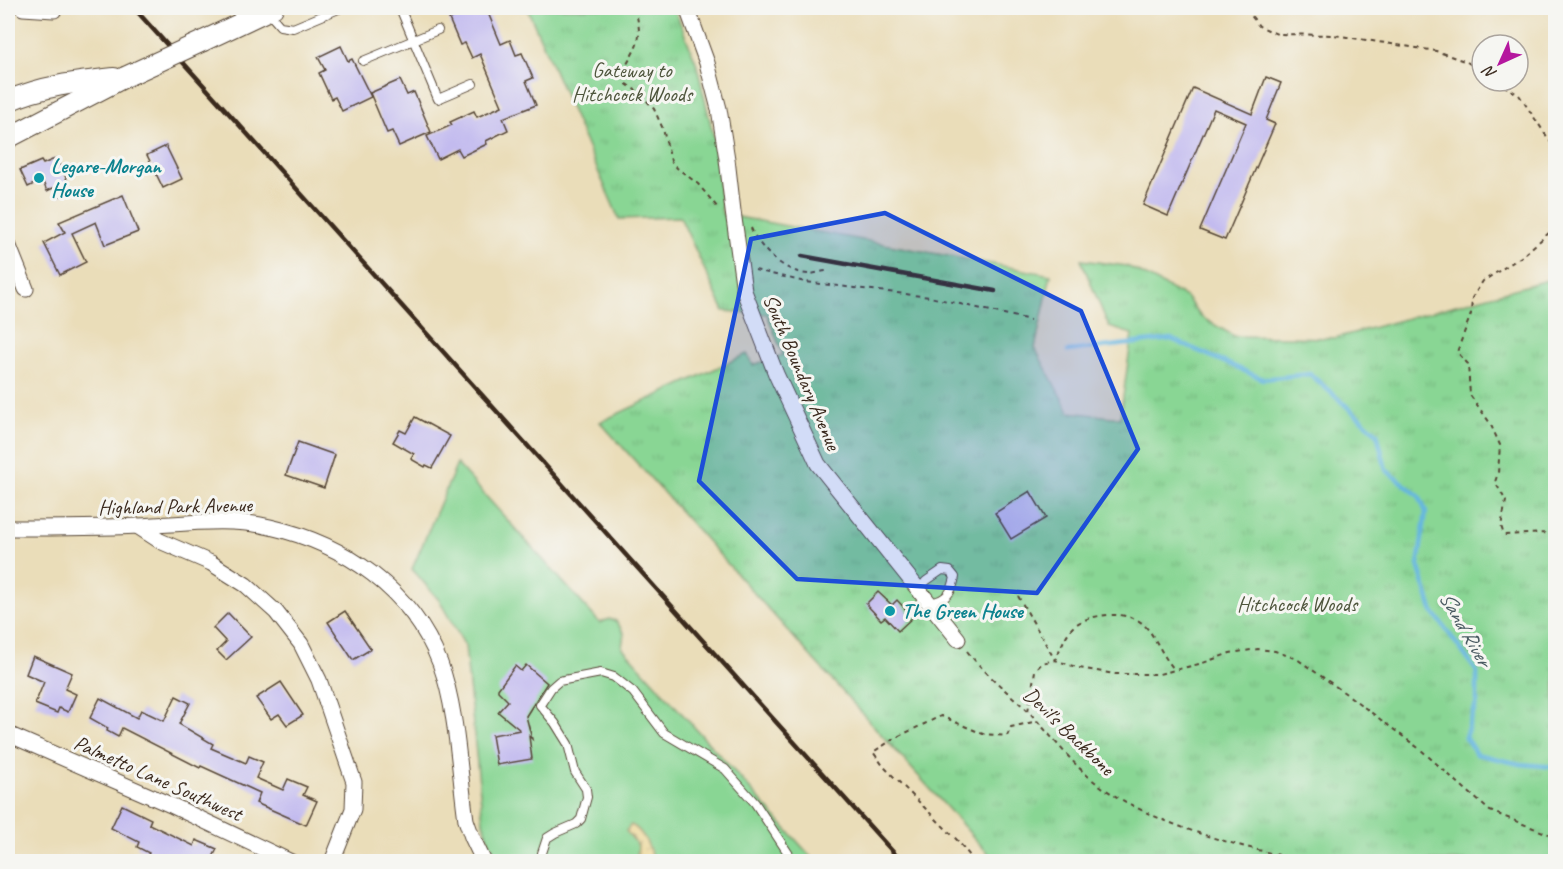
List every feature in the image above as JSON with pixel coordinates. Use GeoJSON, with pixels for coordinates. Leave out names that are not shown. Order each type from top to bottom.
{"type":"FeatureCollection","features":[{"type":"Feature","properties":{"kind":"street"},"geometry":{"type":"LineString","coordinates":[[23,8],[54,10]]}},
{"type":"Feature","properties":{"kind":"street","name":"South Boundary Avenue"},"geometry":{"type":"LineString","coordinates":[[687,8],[707,63],[719,109],[744,291],[776,374],[818,464],[958,639]]}},
{"type":"Feature","properties":{"kind":"street"},"geometry":{"type":"LineString","coordinates":[[8,138],[125,77],[203,40],[242,13],[270,9]]}},
{"type":"Feature","properties":{"kind":"street"},"geometry":{"type":"LineString","coordinates":[[8,100],[25,93],[65,83],[125,77]]}},
{"type":"Feature","properties":{"kind":"street"},"geometry":{"type":"LineString","coordinates":[[8,244],[26,289]]}},
{"type":"Feature","properties":{"kind":"street","name":"Highland Park Avenue"},"geometry":{"type":"LineString","coordinates":[[8,528],[213,522],[269,526],[336,550],[373,573],[396,593],[421,625],[443,672],[451,703],[466,819],[484,861]]}},
{"type":"Feature","properties":{"kind":"street"},"geometry":{"type":"LineString","coordinates":[[137,526],[160,541],[211,563],[246,585],[276,612],[301,644],[319,680],[354,782],[353,809],[332,861]]}},
{"type":"Feature","properties":{"kind":"street","name":"Palmetto Lane Southwest"},"geometry":{"type":"LineString","coordinates":[[8,734],[191,814],[286,860]]}},
{"type":"Feature","properties":{"kind":"lane"},"geometry":{"type":"LineString","coordinates":[[270,9],[280,26],[294,28],[341,8]]}},
{"type":"Feature","properties":{"kind":"lane"},"geometry":{"type":"LineString","coordinates":[[400,8],[438,99],[473,84]]}},
{"type":"Feature","properties":{"kind":"lane"},"geometry":{"type":"LineString","coordinates":[[363,61],[438,30]]}},
{"type":"Feature","properties":{"kind":"lane"},"geometry":{"type":"LineString","coordinates":[[919,590],[942,570],[950,571],[955,576],[953,588],[944,600],[931,603]]}},
{"type":"Feature","properties":{"kind":"lane"},"geometry":{"type":"LineString","coordinates":[[543,861],[542,853],[547,838],[576,824],[581,819],[587,797],[586,789],[575,772],[568,744],[540,705],[542,698],[559,681],[601,673],[614,677],[624,684],[664,733],[725,769],[754,803],[794,861]]}},
{"type":"Feature","properties":{"kind":"path"},"geometry":{"type":"LineString","coordinates":[[635,8],[640,28],[638,45],[622,78],[654,109],[663,129],[671,161],[698,184],[720,211]]}},
{"type":"Feature","properties":{"kind":"path"},"geometry":{"type":"LineString","coordinates":[[1251,8],[1250,14],[1259,26],[1276,34],[1334,35],[1436,51],[1470,64]]}},
{"type":"Feature","properties":{"kind":"path"},"geometry":{"type":"LineString","coordinates":[[1516,93],[1556,150]]}},
{"type":"Feature","properties":{"kind":"path"},"geometry":{"type":"LineString","coordinates":[[749,223],[758,241],[781,263],[805,274],[828,271]]}},
{"type":"Feature","properties":{"kind":"path"},"geometry":{"type":"LineString","coordinates":[[1556,227],[1521,257],[1483,281],[1472,298],[1471,314],[1457,352],[1468,364],[1470,395],[1490,423],[1500,445],[1496,482],[1506,501],[1501,525],[1504,536],[1556,533]]}},
{"type":"Feature","properties":{"kind":"path"},"geometry":{"type":"LineString","coordinates":[[741,267],[805,282],[930,297],[1030,320]]}},
{"type":"Feature","properties":{"kind":"path"},"geometry":{"type":"LineString","coordinates":[[1549,533],[1556,542]]}},
{"type":"Feature","properties":{"kind":"path"},"geometry":{"type":"LineString","coordinates":[[1018,596],[1055,660]]}},
{"type":"Feature","properties":{"kind":"path"},"geometry":{"type":"LineString","coordinates":[[1055,660],[1073,628],[1083,621],[1099,616],[1130,616],[1142,623],[1151,633],[1164,659],[1175,670]]}},
{"type":"Feature","properties":{"kind":"path","name":"Devil's Backbone"},"geometry":{"type":"LineString","coordinates":[[958,639],[980,667],[1028,711],[1093,780],[1127,804],[1215,837],[1313,861]]}},
{"type":"Feature","properties":{"kind":"path"},"geometry":{"type":"LineString","coordinates":[[1028,711],[1035,671],[1042,663],[1055,660],[1079,668],[1115,674],[1159,674],[1203,663],[1230,653],[1258,648],[1275,651],[1297,659],[1421,750],[1490,811],[1556,837]]}},
{"type":"Feature","properties":{"kind":"path"},"geometry":{"type":"LineString","coordinates":[[975,861],[903,783],[884,767],[873,752],[897,737],[941,716],[982,734],[1007,736],[1011,727],[1037,721]]}},
{"type":"Feature","properties":{"kind":"highlighted area"},"geometry":{"type":"Polygon","coordinates":[[[885,213],[1081,311],[1138,449],[1037,593],[797,579],[699,481],[751,239],[885,213]]]}},
{"type":"Feature","properties":{"kind":"green space","name":"Hitchcock Woods"},"geometry":{"type":"Polygon","coordinates":[[[527,8],[674,8],[696,62],[714,138],[722,214],[1051,275],[1035,348],[1069,412],[1120,418],[1132,334],[1109,327],[1081,260],[1127,266],[1186,297],[1201,317],[1234,336],[1335,338],[1555,278],[1555,861],[995,861],[600,422],[747,354],[753,365],[783,355],[767,314],[724,311],[680,217],[619,219],[527,8]]]}},
{"type":"Feature","properties":{"kind":"green space"},"geometry":{"type":"Polygon","coordinates":[[[457,464],[600,623],[609,619],[616,621],[624,633],[622,647],[815,861],[500,861],[490,845],[483,822],[465,646],[439,600],[412,569],[457,464]]]}},
{"type":"Feature","properties":{"kind":"sand"},"geometry":{"type":"Polygon","coordinates":[[[631,825],[646,840],[652,861],[641,861],[637,858],[638,845],[626,831],[631,825]]]}},
{"type":"Feature","properties":{"kind":"building"},"geometry":{"type":"Polygon","coordinates":[[[450,8],[486,8],[501,44],[510,40],[516,55],[522,53],[533,78],[526,81],[536,105],[503,118],[508,130],[486,141],[487,144],[462,156],[458,149],[438,159],[427,136],[452,125],[450,122],[474,111],[477,117],[502,106],[480,54],[472,58],[465,43],[460,45],[449,19],[454,17],[450,8]]]}},
{"type":"Feature","properties":{"kind":"building"},"geometry":{"type":"Polygon","coordinates":[[[341,46],[348,61],[352,59],[371,97],[342,111],[335,97],[331,99],[319,73],[325,70],[318,57],[341,46]]]}},
{"type":"Feature","properties":{"kind":"building"},"geometry":{"type":"Polygon","coordinates":[[[1266,77],[1281,83],[1266,120],[1275,124],[1225,240],[1200,230],[1246,123],[1214,109],[1168,216],[1143,205],[1193,88],[1252,114],[1266,77]]]}},
{"type":"Feature","properties":{"kind":"building"},"geometry":{"type":"Polygon","coordinates":[[[400,80],[407,95],[414,92],[431,132],[399,146],[392,131],[387,133],[370,93],[400,80]]]}},
{"type":"Feature","properties":{"kind":"building"},"geometry":{"type":"Polygon","coordinates":[[[166,146],[182,179],[163,188],[147,155],[166,146]]]}},
{"type":"Feature","properties":{"kind":"building"},"geometry":{"type":"Polygon","coordinates":[[[57,158],[72,191],[57,197],[53,188],[47,191],[42,180],[28,187],[20,170],[41,161],[43,164],[57,158]]]}},
{"type":"Feature","properties":{"kind":"building"},"geometry":{"type":"Polygon","coordinates":[[[123,195],[138,232],[105,245],[96,222],[72,233],[86,262],[60,275],[44,243],[65,232],[59,222],[123,195]]]}},
{"type":"Feature","properties":{"kind":"building"},"geometry":{"type":"Polygon","coordinates":[[[415,417],[450,436],[432,468],[426,465],[425,467],[411,459],[414,454],[393,442],[400,430],[406,433],[415,417]]]}},
{"type":"Feature","properties":{"kind":"building"},"geometry":{"type":"Polygon","coordinates":[[[298,442],[335,455],[324,488],[286,475],[298,442]]]}},
{"type":"Feature","properties":{"kind":"building"},"geometry":{"type":"Polygon","coordinates":[[[1030,491],[1046,518],[1011,539],[995,513],[1030,491]]]}},
{"type":"Feature","properties":{"kind":"building","name":"The Green House"},"geometry":{"type":"Polygon","coordinates":[[[878,592],[892,605],[897,600],[913,617],[898,631],[885,617],[881,620],[866,604],[878,592]]]}},
{"type":"Feature","properties":{"kind":"building"},"geometry":{"type":"Polygon","coordinates":[[[345,611],[371,649],[353,660],[328,622],[345,611]]]}},
{"type":"Feature","properties":{"kind":"building"},"geometry":{"type":"Polygon","coordinates":[[[228,613],[251,637],[226,660],[217,651],[226,642],[213,628],[228,613]]]}},
{"type":"Feature","properties":{"kind":"building"},"geometry":{"type":"Polygon","coordinates":[[[33,656],[72,673],[65,689],[76,694],[68,712],[59,708],[57,713],[35,704],[44,682],[26,674],[33,656]]]}},
{"type":"Feature","properties":{"kind":"building"},"geometry":{"type":"Polygon","coordinates":[[[526,665],[547,683],[526,716],[532,739],[529,736],[532,759],[497,765],[492,735],[520,730],[498,712],[508,701],[498,689],[515,666],[521,671],[526,665]]]}},
{"type":"Feature","properties":{"kind":"building"},"geometry":{"type":"Polygon","coordinates":[[[281,682],[303,715],[287,725],[279,714],[271,719],[256,698],[281,682]]]}},
{"type":"Feature","properties":{"kind":"building"},"geometry":{"type":"Polygon","coordinates":[[[176,696],[190,703],[179,724],[213,744],[211,748],[246,763],[249,756],[263,762],[256,778],[283,790],[288,779],[307,787],[303,795],[317,801],[306,825],[256,803],[260,793],[201,766],[200,768],[122,728],[118,737],[107,731],[108,728],[90,718],[100,698],[137,718],[141,710],[164,721],[176,696]]]}},
{"type":"Feature","properties":{"kind":"building"},"geometry":{"type":"Polygon","coordinates":[[[122,805],[151,819],[149,824],[194,846],[196,840],[217,849],[211,861],[154,861],[146,858],[149,853],[137,847],[139,842],[111,828],[122,805]]]}},
{"type":"Feature","properties":{"kind":"waterway","name":"Sand River"},"geometry":{"type":"LineString","coordinates":[[1068,351],[1171,339],[1263,379],[1310,374],[1377,433],[1386,470],[1419,496],[1426,512],[1418,565],[1432,610],[1477,672],[1477,702],[1465,737],[1476,754],[1520,764],[1556,767]]}},
{"type":"Feature","properties":{"kind":"railway"},"geometry":{"type":"LineString","coordinates":[[134,8],[902,862]]}},
{"type":"Feature","properties":{"kind":"railway"},"geometry":{"type":"LineString","coordinates":[[802,256],[995,291]]}},
{"type":"Feature","properties":{"kind":"place","name":"Legare-Morgan House"},"geometry":{"type":"Point","coordinates":[39,178]}},
{"type":"Feature","properties":{"kind":"place","name":"The Green House"},"geometry":{"type":"Point","coordinates":[890,611]}},
{"type":"Feature","properties":{"kind":"park label","name":"Gateway to Hitchcock Woods"},"geometry":{"type":"Point","coordinates":[632,82]}}]}
